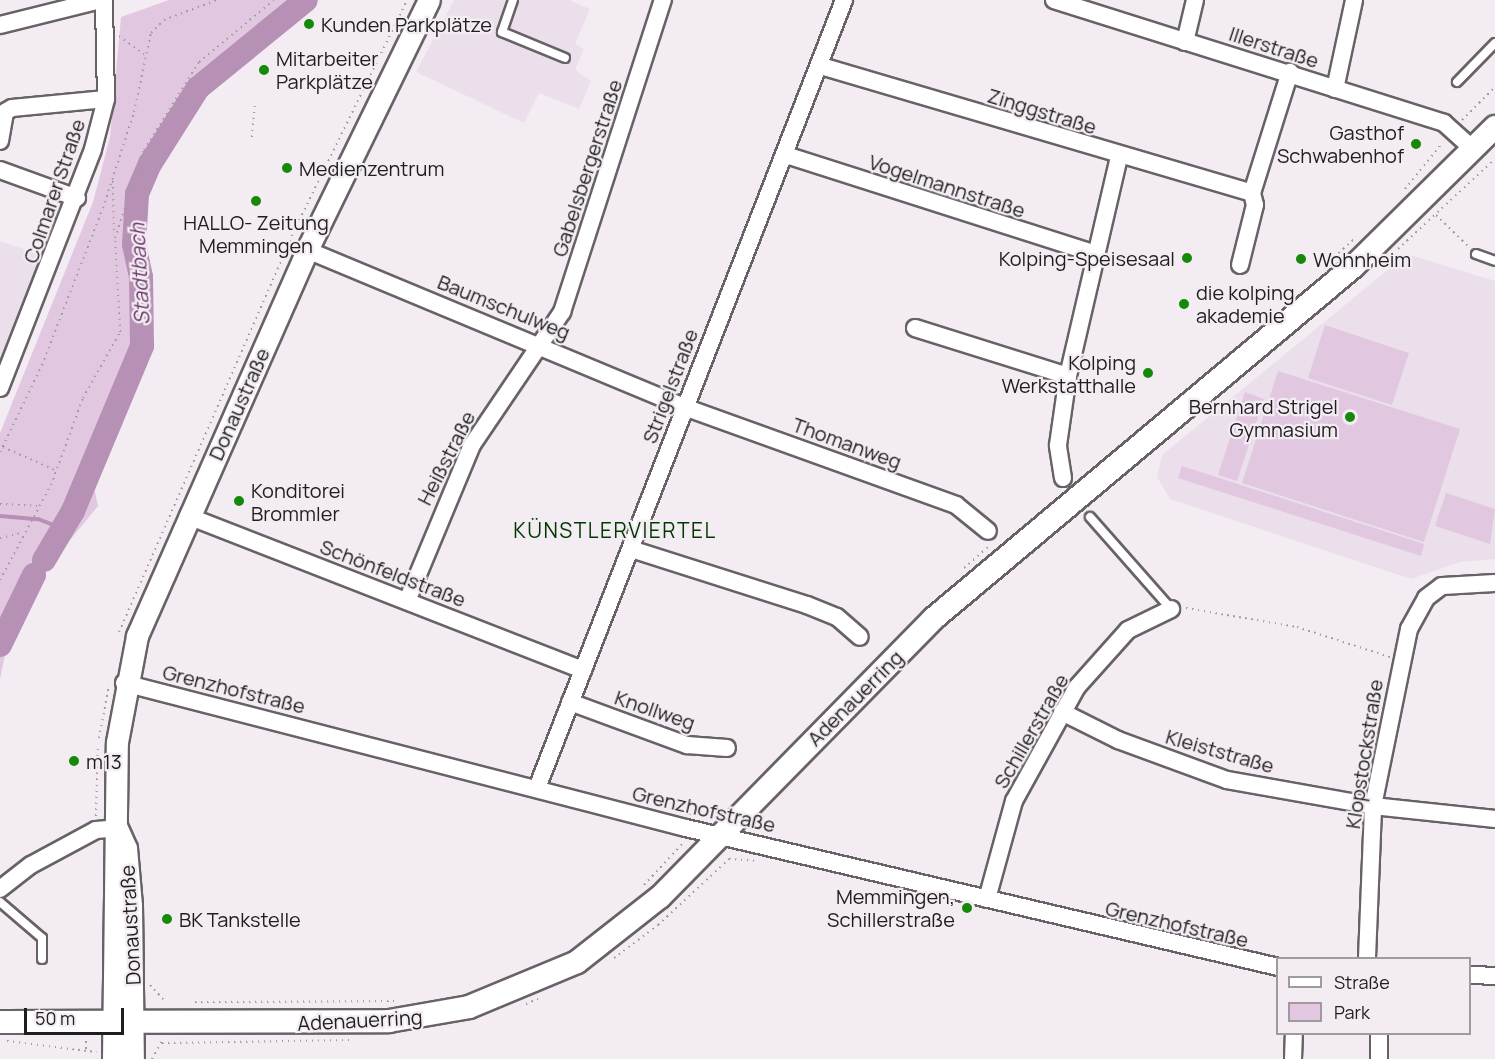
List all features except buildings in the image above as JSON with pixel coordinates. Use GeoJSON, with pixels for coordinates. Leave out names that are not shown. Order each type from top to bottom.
{"type":"FeatureCollection","features":[{"type":"Feature","properties":{"kind":"main road","name":"Adenauerring"},"geometry":{"type":"LineString","coordinates":[[0,1022],[123,1025],[389,1021],[488,1001],[544,979],[604,943],[660,897],[933,619],[1354,266],[1495,127]]}},
{"type":"Feature","properties":{"kind":"street","name":"Donaustraße"},"geometry":{"type":"LineString","coordinates":[[133,1059],[123,1025],[111,850],[117,828],[117,742],[124,683],[139,629],[307,250],[429,0]]}},
{"type":"Feature","properties":{"kind":"street","name":"Gabelsbergerstraße"},"geometry":{"type":"LineString","coordinates":[[543,345],[573,281],[663,0]]}},
{"type":"Feature","properties":{"kind":"street","name":"Strigelstraße"},"geometry":{"type":"LineString","coordinates":[[537,788],[684,407],[821,66],[844,0]]}},
{"type":"Feature","properties":{"kind":"street","name":"Illerstraße"},"geometry":{"type":"LineString","coordinates":[[1054,0],[1185,42],[1290,72],[1335,89],[1444,123],[1472,148]]}},
{"type":"Feature","properties":{"kind":"street"},"geometry":{"type":"LineString","coordinates":[[1185,42],[1195,0]]}},
{"type":"Feature","properties":{"kind":"street"},"geometry":{"type":"LineString","coordinates":[[1335,89],[1354,0]]}},
{"type":"Feature","properties":{"kind":"street"},"geometry":{"type":"LineString","coordinates":[[0,25],[102,4]]}},
{"type":"Feature","properties":{"kind":"street","name":"Colmarer Straße"},"geometry":{"type":"LineString","coordinates":[[0,388],[78,198],[106,99],[102,4]]}},
{"type":"Feature","properties":{"kind":"street","name":"Zinggstraße"},"geometry":{"type":"LineString","coordinates":[[821,66],[1119,156],[1252,193]]}},
{"type":"Feature","properties":{"kind":"street"},"geometry":{"type":"LineString","coordinates":[[1240,265],[1255,205],[1252,193],[1290,72]]}},
{"type":"Feature","properties":{"kind":"street"},"geometry":{"type":"LineString","coordinates":[[0,141],[5,112],[12,108],[106,99]]}},
{"type":"Feature","properties":{"kind":"street","name":"Vogelmannstraße"},"geometry":{"type":"LineString","coordinates":[[786,155],[1096,254]]}},
{"type":"Feature","properties":{"kind":"street"},"geometry":{"type":"LineString","coordinates":[[1062,478],[1058,445],[1068,376],[1119,156]]}},
{"type":"Feature","properties":{"kind":"street"},"geometry":{"type":"LineString","coordinates":[[0,170],[78,198]]}},
{"type":"Feature","properties":{"kind":"street","name":"Baumschulweg"},"geometry":{"type":"LineString","coordinates":[[307,250],[543,345],[684,407]]}},
{"type":"Feature","properties":{"kind":"street"},"geometry":{"type":"LineString","coordinates":[[915,328],[1068,376]]}},
{"type":"Feature","properties":{"kind":"street","name":"Heißstraße"},"geometry":{"type":"LineString","coordinates":[[407,601],[472,445],[543,345]]}},
{"type":"Feature","properties":{"kind":"street","name":"Thomanweg"},"geometry":{"type":"LineString","coordinates":[[684,407],[956,505],[988,531]]}},
{"type":"Feature","properties":{"kind":"street","name":"Schönfeldstraße"},"geometry":{"type":"LineString","coordinates":[[188,516],[583,670]]}},
{"type":"Feature","properties":{"kind":"street"},"geometry":{"type":"LineString","coordinates":[[631,549],[807,605],[837,617],[860,637]]}},
{"type":"Feature","properties":{"kind":"street","name":"Klopstockstraße"},"geometry":{"type":"LineString","coordinates":[[1367,957],[1373,806],[1409,629],[1426,598],[1442,586],[1495,583]]}},
{"type":"Feature","properties":{"kind":"street","name":"Schillerstraße"},"geometry":{"type":"LineString","coordinates":[[987,899],[1014,801],[1062,712],[1128,630],[1171,609]]}},
{"type":"Feature","properties":{"kind":"street","name":"Grenzhofstraße"},"geometry":{"type":"LineString","coordinates":[[124,683],[720,835],[1276,967]]}},
{"type":"Feature","properties":{"kind":"street","name":"Knollweg"},"geometry":{"type":"LineString","coordinates":[[570,702],[687,745],[727,748]]}},
{"type":"Feature","properties":{"kind":"street","name":"Kleiststraße"},"geometry":{"type":"LineString","coordinates":[[1062,712],[1199,772],[1373,806],[1495,819]]}},
{"type":"Feature","properties":{"kind":"street"},"geometry":{"type":"LineString","coordinates":[[0,889],[31,865],[96,830],[117,828]]}},
{"type":"Feature","properties":{"kind":"street"},"geometry":{"type":"LineString","coordinates":[[1471,975],[1495,976]]}},
{"type":"Feature","properties":{"kind":"street","name":"Donaustraße"},"geometry":{"type":"LineString","coordinates":[[113,1059],[123,1025]]}},
{"type":"Feature","properties":{"kind":"street"},"geometry":{"type":"LineString","coordinates":[[1293,1059],[1294,1035]]}},
{"type":"Feature","properties":{"kind":"street"},"geometry":{"type":"LineString","coordinates":[[1379,1035],[1379,1059]]}},
{"type":"Feature","properties":{"kind":"lane"},"geometry":{"type":"LineString","coordinates":[[513,0],[502,32],[565,58]]}},
{"type":"Feature","properties":{"kind":"lane"},"geometry":{"type":"LineString","coordinates":[[1457,82],[1495,43]]}},
{"type":"Feature","properties":{"kind":"lane"},"geometry":{"type":"LineString","coordinates":[[1476,254],[1495,261]]}},
{"type":"Feature","properties":{"kind":"lane"},"geometry":{"type":"LineString","coordinates":[[1090,517],[1171,609]]}},
{"type":"Feature","properties":{"kind":"lane"},"geometry":{"type":"LineString","coordinates":[[0,902],[42,938],[42,959]]}},
{"type":"Feature","properties":{"kind":"path"},"geometry":{"type":"LineString","coordinates":[[0,580],[22,533],[40,506],[73,419],[120,332],[115,238],[110,199],[114,174],[151,33],[164,20],[217,0]]}},
{"type":"Feature","properties":{"kind":"path"},"geometry":{"type":"LineString","coordinates":[[115,238],[144,150],[185,82],[216,45],[274,0]]}},
{"type":"Feature","properties":{"kind":"path"},"geometry":{"type":"LineString","coordinates":[[102,4],[114,32],[144,54]]}},
{"type":"Feature","properties":{"kind":"path"},"geometry":{"type":"LineString","coordinates":[[252,138],[255,104]]}},
{"type":"Feature","properties":{"kind":"path"},"geometry":{"type":"LineString","coordinates":[[0,452],[46,354],[114,174]]}},
{"type":"Feature","properties":{"kind":"path"},"geometry":{"type":"LineString","coordinates":[[1436,215],[1476,254]]}},
{"type":"Feature","properties":{"kind":"path"},"geometry":{"type":"LineString","coordinates":[[3,447],[55,470]]}},
{"type":"Feature","properties":{"kind":"path"},"geometry":{"type":"LineString","coordinates":[[0,504],[40,506]]}},
{"type":"Feature","properties":{"kind":"path"},"geometry":{"type":"LineString","coordinates":[[0,538],[22,533]]}},
{"type":"Feature","properties":{"kind":"path"},"geometry":{"type":"LineString","coordinates":[[1171,609],[1226,612],[1297,627],[1401,661]]}},
{"type":"Feature","properties":{"kind":"path"},"geometry":{"type":"LineString","coordinates":[[641,889],[683,845]]}},
{"type":"Feature","properties":{"kind":"path"},"geometry":{"type":"LineString","coordinates":[[150,985],[164,1002],[175,1002]]}},
{"type":"Feature","properties":{"kind":"path"},"geometry":{"type":"LineString","coordinates":[[186,1002],[398,1000]]}},
{"type":"Feature","properties":{"kind":"path"},"geometry":{"type":"LineString","coordinates":[[0,1040],[86,1049]]}},
{"type":"Feature","properties":{"kind":"path"},"geometry":{"type":"LineString","coordinates":[[152,1059],[162,1043]]}},
{"type":"Feature","properties":{"kind":"shaded area"},"geometry":{"type":"Polygon","coordinates":[[[454,0],[569,0],[590,9],[575,44],[584,49],[575,70],[591,81],[579,109],[539,93],[524,123],[416,72],[454,0]]]}},
{"type":"Feature","properties":{"kind":"shaded area"},"geometry":{"type":"Polygon","coordinates":[[[0,241],[36,253],[41,264],[0,365],[0,241]]]}},
{"type":"Feature","properties":{"kind":"shaded area","name":"Bernhard Strigel Gymnasium"},"geometry":{"type":"Polygon","coordinates":[[[1407,254],[1495,281],[1495,559],[1460,562],[1411,579],[1170,499],[1157,477],[1162,455],[1407,254]]]}},
{"type":"Feature","properties":{"kind":"green space"},"geometry":{"type":"Polygon","coordinates":[[[169,0],[297,0],[205,72],[149,153],[131,210],[152,304],[151,341],[91,473],[98,506],[34,584],[7,645],[0,679],[0,433],[93,202],[110,137],[121,17],[169,0]]]}},
{"type":"Feature","properties":{"kind":"green space"},"geometry":{"type":"Polygon","coordinates":[[[1325,325],[1409,353],[1392,405],[1308,378],[1325,325]]]}},
{"type":"Feature","properties":{"kind":"green space"},"geometry":{"type":"Polygon","coordinates":[[[1278,371],[1460,429],[1424,542],[1242,483],[1278,371]]]}},
{"type":"Feature","properties":{"kind":"green space"},"geometry":{"type":"Polygon","coordinates":[[[1245,392],[1264,399],[1237,481],[1218,475],[1245,392]]]}},
{"type":"Feature","properties":{"kind":"green space"},"geometry":{"type":"Polygon","coordinates":[[[1182,466],[1424,544],[1421,556],[1178,478],[1182,466]]]}},
{"type":"Feature","properties":{"kind":"green space"},"geometry":{"type":"Polygon","coordinates":[[[1446,493],[1495,509],[1490,544],[1435,526],[1446,493]]]}},
{"type":"Feature","properties":{"kind":"waterway","name":"Stadtbach"},"geometry":{"type":"LineString","coordinates":[[44,560],[73,511],[142,346],[141,277],[134,245],[137,194],[150,164],[198,88],[306,0]]}},
{"type":"Feature","properties":{"kind":"waterway"},"geometry":{"type":"LineString","coordinates":[[0,516],[38,519],[64,529]]}},
{"type":"Feature","properties":{"kind":"waterway","name":"Stadtbach"},"geometry":{"type":"LineString","coordinates":[[0,645],[34,575]]}},
{"type":"Feature","properties":{"kind":"place","name":"Kunden Parkplätze"},"geometry":{"type":"Point","coordinates":[309,24]}},
{"type":"Feature","properties":{"kind":"place","name":"Mitarbeiter Parkplätze"},"geometry":{"type":"Point","coordinates":[264,70]}},
{"type":"Feature","properties":{"kind":"place","name":"Gasthof Schwabenhof"},"geometry":{"type":"Point","coordinates":[1416,144]}},
{"type":"Feature","properties":{"kind":"place","name":"Medienzentrum"},"geometry":{"type":"Point","coordinates":[287,168]}},
{"type":"Feature","properties":{"kind":"place","name":"HALLO- Zeitung Memmingen"},"geometry":{"type":"Point","coordinates":[256,201]}},
{"type":"Feature","properties":{"kind":"place","name":"Kolping-Speisesaal"},"geometry":{"type":"Point","coordinates":[1187,258]}},
{"type":"Feature","properties":{"kind":"place","name":"Wohnheim"},"geometry":{"type":"Point","coordinates":[1301,259]}},
{"type":"Feature","properties":{"kind":"place","name":"die kolping akademie"},"geometry":{"type":"Point","coordinates":[1184,304]}},
{"type":"Feature","properties":{"kind":"place","name":"Kolping Werkstatthalle"},"geometry":{"type":"Point","coordinates":[1148,373]}},
{"type":"Feature","properties":{"kind":"place","name":"Bernhard Strigel Gymnasium"},"geometry":{"type":"Point","coordinates":[1350,417]}},
{"type":"Feature","properties":{"kind":"place","name":"Konditorei Brommler"},"geometry":{"type":"Point","coordinates":[239,501]}},
{"type":"Feature","properties":{"kind":"place","name":"m13"},"geometry":{"type":"Point","coordinates":[74,761]}},
{"type":"Feature","properties":{"kind":"place","name":"Memmingen, Schillerstraße"},"geometry":{"type":"Point","coordinates":[967,908]}},
{"type":"Feature","properties":{"kind":"place","name":"BK Tankstelle"},"geometry":{"type":"Point","coordinates":[167,919]}},
{"type":"Feature","properties":{"kind":"district","name":"KÜNSTLERVIERTEL"},"geometry":{"type":"Point","coordinates":[615,530]}}]}
